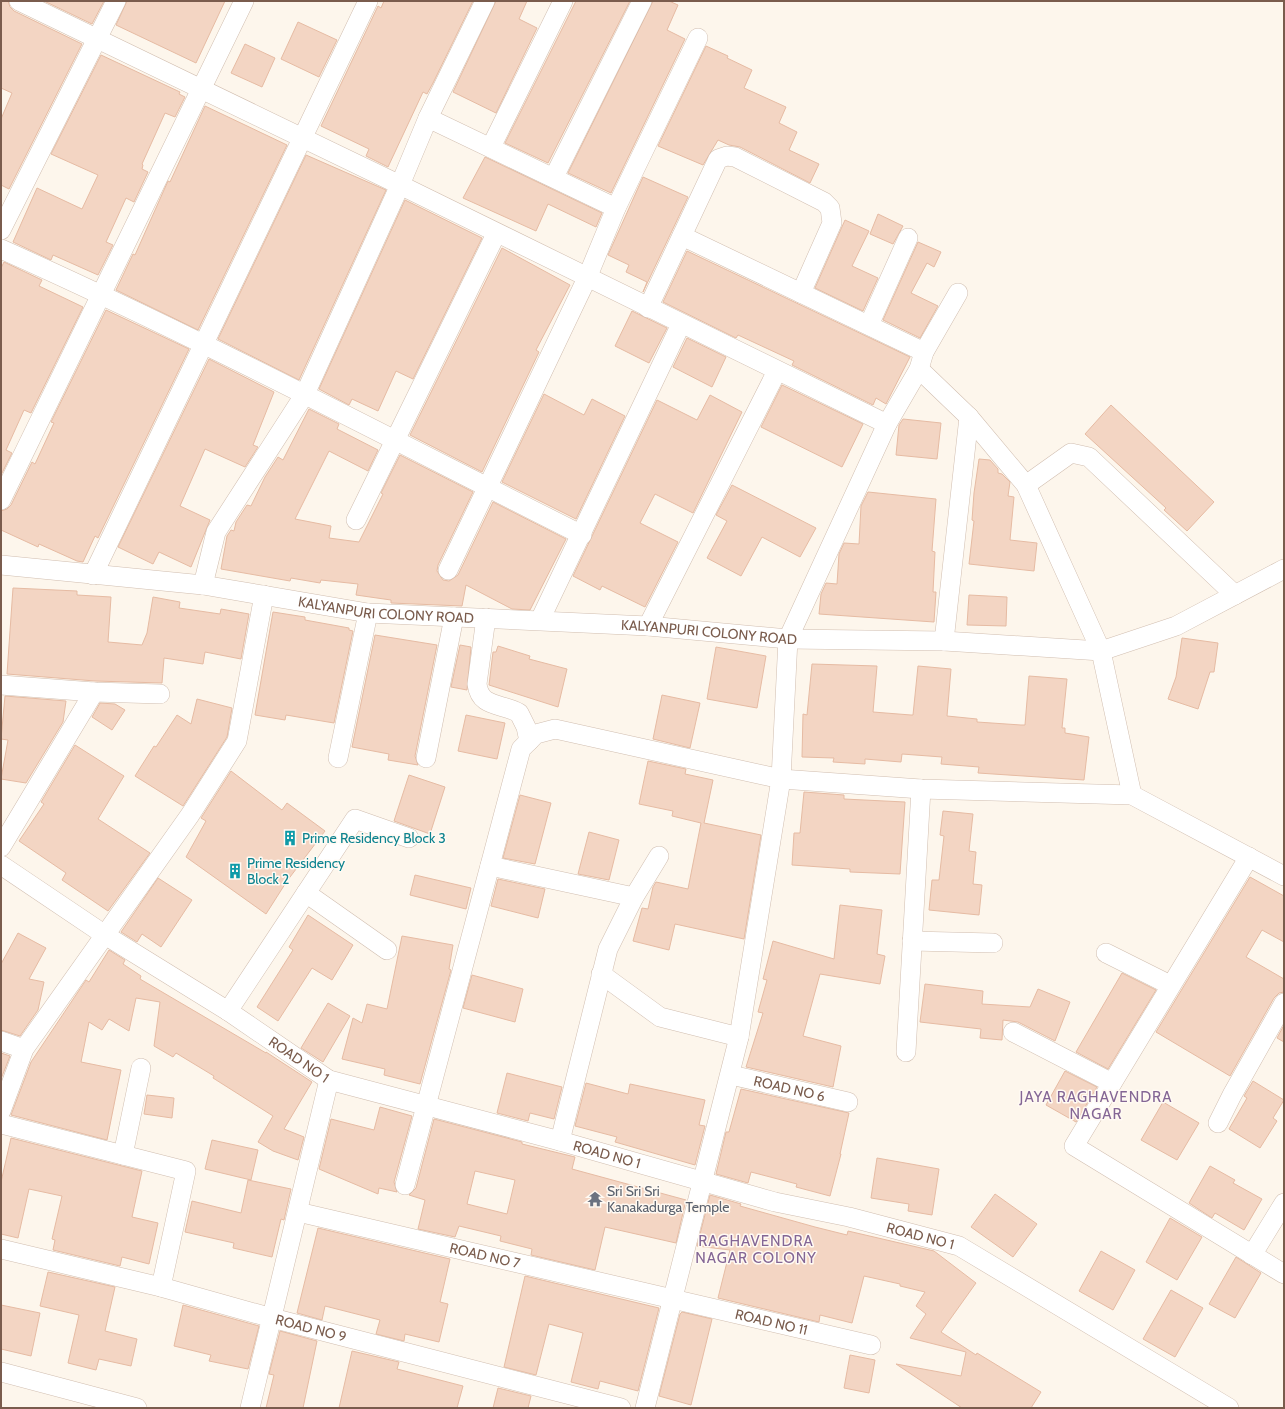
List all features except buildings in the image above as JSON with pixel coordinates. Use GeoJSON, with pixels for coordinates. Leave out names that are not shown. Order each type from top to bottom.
{"type":"FeatureCollection","features":[{"type":"Feature","properties":{"kind":"street"},"geometry":{"type":"LineString","coordinates":[[20,1],[201,90],[400,185],[496,234],[887,424]]}},
{"type":"Feature","properties":{"kind":"street"},"geometry":{"type":"LineString","coordinates":[[1,230],[116,1]]}},
{"type":"Feature","properties":{"kind":"street"},"geometry":{"type":"LineString","coordinates":[[1,500],[244,1]]}},
{"type":"Feature","properties":{"kind":"street"},"geometry":{"type":"LineString","coordinates":[[93,575],[368,1]]}},
{"type":"Feature","properties":{"kind":"street"},"geometry":{"type":"LineString","coordinates":[[203,585],[216,532],[305,394],[400,185],[428,118],[485,1]]}},
{"type":"Feature","properties":{"kind":"street"},"geometry":{"type":"LineString","coordinates":[[491,147],[562,1]]}},
{"type":"Feature","properties":{"kind":"street"},"geometry":{"type":"LineString","coordinates":[[554,177],[642,1]]}},
{"type":"Feature","properties":{"kind":"street"},"geometry":{"type":"LineString","coordinates":[[448,570],[587,278],[616,208],[698,38]]}},
{"type":"Feature","properties":{"kind":"street"},"geometry":{"type":"LineString","coordinates":[[428,118],[616,208]]}},
{"type":"Feature","properties":{"kind":"street"},"geometry":{"type":"LineString","coordinates":[[648,308],[718,159],[727,156],[735,157],[824,202],[830,208],[832,223],[800,293]]}},
{"type":"Feature","properties":{"kind":"street"},"geometry":{"type":"LineString","coordinates":[[356,520],[496,234]]}},
{"type":"Feature","properties":{"kind":"street"},"geometry":{"type":"LineString","coordinates":[[682,236],[869,325],[922,361],[1026,486],[1101,651],[1132,795]]}},
{"type":"Feature","properties":{"kind":"street"},"geometry":{"type":"LineString","coordinates":[[869,325],[908,238]]}},
{"type":"Feature","properties":{"kind":"street"},"geometry":{"type":"LineString","coordinates":[[1,249],[102,294],[202,345],[305,394],[582,535]]}},
{"type":"Feature","properties":{"kind":"street"},"geometry":{"type":"LineString","coordinates":[[645,1408],[701,1182],[731,1075],[739,1037],[781,779],[788,639],[887,424],[958,293]]}},
{"type":"Feature","properties":{"kind":"street"},"geometry":{"type":"LineString","coordinates":[[540,620],[582,535],[681,324]]}},
{"type":"Feature","properties":{"kind":"street"},"geometry":{"type":"LineString","coordinates":[[648,626],[777,371]]}},
{"type":"Feature","properties":{"kind":"street"},"geometry":{"type":"LineString","coordinates":[[944,641],[969,417]]}},
{"type":"Feature","properties":{"kind":"street"},"geometry":{"type":"LineString","coordinates":[[1026,486],[1071,453],[1089,457],[1235,594]]}},
{"type":"Feature","properties":{"kind":"street","name":"KALYANPURI COLONY ROAD"},"geometry":{"type":"LineString","coordinates":[[1,565],[203,585],[368,613],[648,626],[788,639],[944,641],[1101,651]]}},
{"type":"Feature","properties":{"kind":"street"},"geometry":{"type":"LineString","coordinates":[[1101,651],[1176,626],[1284,569]]}},
{"type":"Feature","properties":{"kind":"street"},"geometry":{"type":"LineString","coordinates":[[1,1111],[24,1048],[190,815],[237,741],[264,595]]}},
{"type":"Feature","properties":{"kind":"street"},"geometry":{"type":"LineString","coordinates":[[338,758],[368,613]]}},
{"type":"Feature","properties":{"kind":"street"},"geometry":{"type":"LineString","coordinates":[[426,758],[454,617]]}},
{"type":"Feature","properties":{"kind":"street"},"geometry":{"type":"LineString","coordinates":[[486,618],[477,684],[478,693],[483,700],[518,713],[526,727],[529,741]]}},
{"type":"Feature","properties":{"kind":"street"},"geometry":{"type":"LineString","coordinates":[[1,684],[94,692],[160,694]]}},
{"type":"Feature","properties":{"kind":"street"},"geometry":{"type":"LineString","coordinates":[[1,847],[94,692]]}},
{"type":"Feature","properties":{"kind":"street"},"geometry":{"type":"LineString","coordinates":[[405,1185],[521,749],[536,734],[556,729],[781,779],[921,789],[1132,795],[1284,876]]}},
{"type":"Feature","properties":{"kind":"street"},"geometry":{"type":"LineString","coordinates":[[906,1052],[921,789]]}},
{"type":"Feature","properties":{"kind":"street"},"geometry":{"type":"LineString","coordinates":[[228,1011],[355,819],[409,838]]}},
{"type":"Feature","properties":{"kind":"street"},"geometry":{"type":"LineString","coordinates":[[560,1141],[608,948],[634,897],[659,856]]}},
{"type":"Feature","properties":{"kind":"street"},"geometry":{"type":"LineString","coordinates":[[1249,857],[1074,1146],[1284,1274]]}},
{"type":"Feature","properties":{"kind":"street","name":"ROAD NO 1"},"geometry":{"type":"LineString","coordinates":[[1,865],[105,935],[228,1011],[329,1080],[560,1141],[775,1202],[849,1217],[959,1246],[1224,1407]]}},
{"type":"Feature","properties":{"kind":"street"},"geometry":{"type":"LineString","coordinates":[[490,866],[634,897]]}},
{"type":"Feature","properties":{"kind":"street"},"geometry":{"type":"LineString","coordinates":[[306,893],[387,950]]}},
{"type":"Feature","properties":{"kind":"street"},"geometry":{"type":"LineString","coordinates":[[912,941],[993,943]]}},
{"type":"Feature","properties":{"kind":"street"},"geometry":{"type":"LineString","coordinates":[[1106,952],[1170,986]]}},
{"type":"Feature","properties":{"kind":"street"},"geometry":{"type":"LineString","coordinates":[[601,974],[660,1017],[739,1037]]}},
{"type":"Feature","properties":{"kind":"street"},"geometry":{"type":"LineString","coordinates":[[1218,1123],[1232,1095],[1284,1003]]}},
{"type":"Feature","properties":{"kind":"street"},"geometry":{"type":"LineString","coordinates":[[1013,1032],[1112,1083]]}},
{"type":"Feature","properties":{"kind":"street"},"geometry":{"type":"LineString","coordinates":[[1,1041],[24,1048]]}},
{"type":"Feature","properties":{"kind":"street"},"geometry":{"type":"LineString","coordinates":[[123,1155],[141,1068]]}},
{"type":"Feature","properties":{"kind":"street","name":"ROAD NO 6"},"geometry":{"type":"LineString","coordinates":[[731,1075],[848,1102]]}},
{"type":"Feature","properties":{"kind":"street"},"geometry":{"type":"LineString","coordinates":[[250,1408],[329,1080]]}},
{"type":"Feature","properties":{"kind":"street"},"geometry":{"type":"LineString","coordinates":[[1,1124],[186,1171],[161,1287]]}},
{"type":"Feature","properties":{"kind":"street"},"geometry":{"type":"LineString","coordinates":[[1252,1255],[1284,1203]]}},
{"type":"Feature","properties":{"kind":"street","name":"ROAD NO 7"},"geometry":{"type":"LineString","coordinates":[[298,1212],[672,1299]]}},
{"type":"Feature","properties":{"kind":"street","name":"ROAD NO 9"},"geometry":{"type":"LineString","coordinates":[[1,1249],[161,1287],[272,1318],[621,1408]]}},
{"type":"Feature","properties":{"kind":"street","name":"ROAD NO 11"},"geometry":{"type":"LineString","coordinates":[[672,1299],[871,1345]]}},
{"type":"Feature","properties":{"kind":"street"},"geometry":{"type":"LineString","coordinates":[[1,1372],[106,1404],[137,1408]]}},
{"type":"Feature","properties":{"kind":"place","name":"Prime Residency Block 3"},"geometry":{"type":"Point","coordinates":[290,838]}},
{"type":"Feature","properties":{"kind":"place","name":"Prime Residency Block 2"},"geometry":{"type":"Point","coordinates":[235,871]}},
{"type":"Feature","properties":{"kind":"place","name":"Sri Sri Sri Kanakadurga Temple"},"geometry":{"type":"Point","coordinates":[595,1199]}},
{"type":"Feature","properties":{"kind":"district","name":"JAYA RAGHAVENDRA NAGAR"},"geometry":{"type":"Point","coordinates":[1096,1106]}},
{"type":"Feature","properties":{"kind":"district","name":"RAGHAVENDRA NAGAR COLONY"},"geometry":{"type":"Point","coordinates":[756,1250]}}]}
